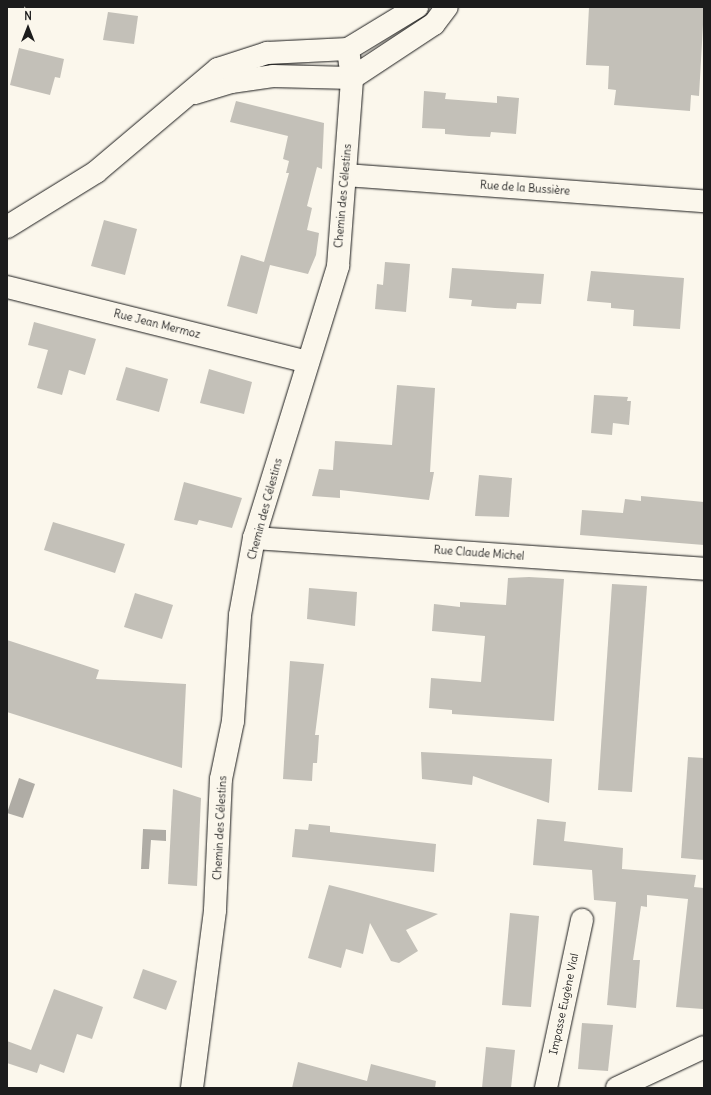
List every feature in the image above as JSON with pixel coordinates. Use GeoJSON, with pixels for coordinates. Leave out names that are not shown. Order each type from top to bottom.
{"type":"FeatureCollection","features":[{"type":"Feature","properties":{"kind":"street"},"geometry":{"type":"LineString","coordinates":[[7,227],[96,172],[218,68],[246,57],[348,49],[417,7]]}},
{"type":"Feature","properties":{"kind":"street"},"geometry":{"type":"LineString","coordinates":[[186,96],[232,82],[273,76],[352,78],[434,24],[447,7]]}},
{"type":"Feature","properties":{"kind":"street","name":"Chemin des Célestins"},"geometry":{"type":"LineString","coordinates":[[192,1088],[215,910],[221,780],[233,721],[240,615],[254,538],[338,266],[346,175],[352,78],[348,49]]}},
{"type":"Feature","properties":{"kind":"street","name":"Rue de la Bussière"},"geometry":{"type":"LineString","coordinates":[[346,175],[704,201]]}},
{"type":"Feature","properties":{"kind":"street","name":"Rue Jean Mermoz"},"geometry":{"type":"LineString","coordinates":[[7,287],[308,362]]}},
{"type":"Feature","properties":{"kind":"street","name":"Rue Claude Michel"},"geometry":{"type":"LineString","coordinates":[[254,538],[704,569]]}},
{"type":"Feature","properties":{"kind":"street","name":"Impasse Eugène Vial"},"geometry":{"type":"LineString","coordinates":[[546,1088],[582,920]]}},
{"type":"Feature","properties":{"kind":"street"},"geometry":{"type":"LineString","coordinates":[[617,1088],[704,1047]]}},
{"type":"Feature","properties":{"kind":"shaded area"},"geometry":{"type":"Polygon","coordinates":[[[19,778],[35,784],[23,818],[7,813],[19,778]]]}},
{"type":"Feature","properties":{"kind":"shaded area"},"geometry":{"type":"Polygon","coordinates":[[[143,829],[166,830],[166,841],[151,840],[149,869],[141,869],[143,829]]]}},
{"type":"Feature","properties":{"kind":"building"},"geometry":{"type":"Polygon","coordinates":[[[589,7],[704,7],[699,96],[691,95],[690,111],[614,105],[616,90],[608,89],[609,66],[586,65],[589,7]]]}},
{"type":"Feature","properties":{"kind":"building"},"geometry":{"type":"Polygon","coordinates":[[[108,12],[138,16],[134,44],[103,40],[108,12]]]}},
{"type":"Feature","properties":{"kind":"building"},"geometry":{"type":"Polygon","coordinates":[[[19,48],[64,59],[60,78],[55,77],[50,95],[10,85],[19,48]]]}},
{"type":"Feature","properties":{"kind":"building"},"geometry":{"type":"Polygon","coordinates":[[[424,91],[446,93],[445,99],[497,103],[497,96],[519,98],[516,134],[491,132],[490,137],[469,136],[445,134],[445,129],[422,128],[424,91]]]}},
{"type":"Feature","properties":{"kind":"building"},"geometry":{"type":"Polygon","coordinates":[[[236,101],[324,123],[322,169],[317,167],[307,206],[312,208],[307,230],[319,233],[316,255],[308,274],[270,265],[257,314],[227,306],[241,255],[264,262],[289,173],[286,173],[289,161],[283,159],[288,136],[230,122],[236,101]]]}},
{"type":"Feature","properties":{"kind":"building"},"geometry":{"type":"Polygon","coordinates":[[[104,220],[137,229],[125,275],[91,266],[104,220]]]}},
{"type":"Feature","properties":{"kind":"building"},"geometry":{"type":"Polygon","coordinates":[[[385,262],[410,264],[406,312],[375,309],[377,284],[383,285],[385,262]]]}},
{"type":"Feature","properties":{"kind":"building"},"geometry":{"type":"Polygon","coordinates":[[[452,268],[544,274],[541,304],[517,303],[516,309],[495,308],[471,306],[472,300],[449,298],[452,268]]]}},
{"type":"Feature","properties":{"kind":"building"},"geometry":{"type":"Polygon","coordinates":[[[591,271],[684,278],[680,329],[633,326],[634,310],[611,308],[611,303],[587,301],[591,271]]]}},
{"type":"Feature","properties":{"kind":"building"},"geometry":{"type":"Polygon","coordinates":[[[34,322],[96,339],[85,375],[69,370],[62,395],[37,388],[48,350],[28,345],[34,322]]]}},
{"type":"Feature","properties":{"kind":"building"},"geometry":{"type":"Polygon","coordinates":[[[126,367],[168,379],[159,412],[116,400],[126,367]]]}},
{"type":"Feature","properties":{"kind":"building"},"geometry":{"type":"Polygon","coordinates":[[[209,369],[252,382],[244,414],[200,403],[209,369]]]}},
{"type":"Feature","properties":{"kind":"building"},"geometry":{"type":"Polygon","coordinates":[[[397,385],[435,388],[430,472],[434,472],[429,500],[340,490],[340,498],[312,496],[319,469],[333,470],[335,441],[392,445],[397,385]]]}},
{"type":"Feature","properties":{"kind":"building"},"geometry":{"type":"Polygon","coordinates":[[[594,395],[628,397],[627,401],[631,401],[629,425],[613,423],[612,435],[591,433],[594,395]]]}},
{"type":"Feature","properties":{"kind":"building"},"geometry":{"type":"Polygon","coordinates":[[[479,475],[512,478],[509,517],[475,516],[479,475]]]}},
{"type":"Feature","properties":{"kind":"building"},"geometry":{"type":"Polygon","coordinates":[[[184,482],[242,498],[232,528],[199,520],[197,525],[174,520],[184,482]]]}},
{"type":"Feature","properties":{"kind":"building"},"geometry":{"type":"Polygon","coordinates":[[[641,496],[704,502],[704,545],[580,535],[582,510],[623,513],[625,499],[641,501],[641,496]]]}},
{"type":"Feature","properties":{"kind":"building"},"geometry":{"type":"Polygon","coordinates":[[[53,522],[125,544],[115,573],[44,550],[53,522]]]}},
{"type":"Feature","properties":{"kind":"building"},"geometry":{"type":"Polygon","coordinates":[[[529,577],[564,579],[554,721],[452,714],[452,710],[429,708],[431,678],[481,682],[485,636],[432,631],[434,604],[460,607],[460,602],[506,605],[508,578],[529,577]]]}},
{"type":"Feature","properties":{"kind":"building"},"geometry":{"type":"Polygon","coordinates":[[[612,584],[647,586],[632,792],[598,790],[612,584]]]}},
{"type":"Feature","properties":{"kind":"building"},"geometry":{"type":"Polygon","coordinates":[[[309,588],[357,592],[355,626],[307,619],[309,588]]]}},
{"type":"Feature","properties":{"kind":"building"},"geometry":{"type":"Polygon","coordinates":[[[135,593],[173,605],[162,639],[124,627],[135,593]]]}},
{"type":"Feature","properties":{"kind":"building"},"geometry":{"type":"Polygon","coordinates":[[[7,640],[99,670],[96,679],[186,684],[182,768],[7,712],[7,640]]]}},
{"type":"Feature","properties":{"kind":"building"},"geometry":{"type":"Polygon","coordinates":[[[290,661],[324,664],[315,735],[319,735],[317,763],[313,763],[312,781],[283,779],[290,661]]]}},
{"type":"Feature","properties":{"kind":"building"},"geometry":{"type":"Polygon","coordinates":[[[421,752],[552,759],[549,803],[473,776],[472,785],[422,779],[421,752]]]}},
{"type":"Feature","properties":{"kind":"building"},"geometry":{"type":"Polygon","coordinates":[[[688,757],[704,758],[704,860],[681,858],[688,757]]]}},
{"type":"Feature","properties":{"kind":"building"},"geometry":{"type":"Polygon","coordinates":[[[173,789],[201,798],[197,886],[168,884],[173,789]]]}},
{"type":"Feature","properties":{"kind":"building"},"geometry":{"type":"Polygon","coordinates":[[[537,819],[566,822],[564,841],[623,848],[622,869],[696,875],[694,887],[704,888],[703,1009],[676,1007],[688,899],[647,895],[647,907],[641,906],[633,960],[640,960],[636,1008],[607,1005],[616,902],[594,900],[592,870],[533,865],[537,819]]]}},
{"type":"Feature","properties":{"kind":"building"},"geometry":{"type":"Polygon","coordinates":[[[309,824],[330,826],[330,832],[436,844],[434,872],[292,857],[295,829],[308,830],[309,824]]]}},
{"type":"Feature","properties":{"kind":"building"},"geometry":{"type":"Polygon","coordinates":[[[329,885],[438,914],[406,930],[418,951],[399,963],[391,961],[370,923],[363,954],[346,949],[341,968],[308,958],[329,885]]]}},
{"type":"Feature","properties":{"kind":"building"},"geometry":{"type":"Polygon","coordinates":[[[510,913],[539,916],[531,1007],[502,1005],[510,913]]]}},
{"type":"Feature","properties":{"kind":"building"},"geometry":{"type":"Polygon","coordinates":[[[143,969],[177,981],[166,1010],[133,998],[143,969]]]}},
{"type":"Feature","properties":{"kind":"building"},"geometry":{"type":"Polygon","coordinates":[[[54,989],[103,1007],[92,1039],[77,1034],[64,1073],[40,1064],[37,1073],[7,1063],[7,1041],[31,1050],[54,989]]]}},
{"type":"Feature","properties":{"kind":"building"},"geometry":{"type":"Polygon","coordinates":[[[582,1023],[613,1025],[608,1071],[578,1069],[582,1023]]]}},
{"type":"Feature","properties":{"kind":"building"},"geometry":{"type":"Polygon","coordinates":[[[486,1047],[515,1050],[511,1088],[482,1088],[486,1047]]]}},
{"type":"Feature","properties":{"kind":"building"},"geometry":{"type":"Polygon","coordinates":[[[298,1062],[367,1081],[371,1064],[436,1081],[435,1088],[292,1088],[298,1062]]]}}]}
